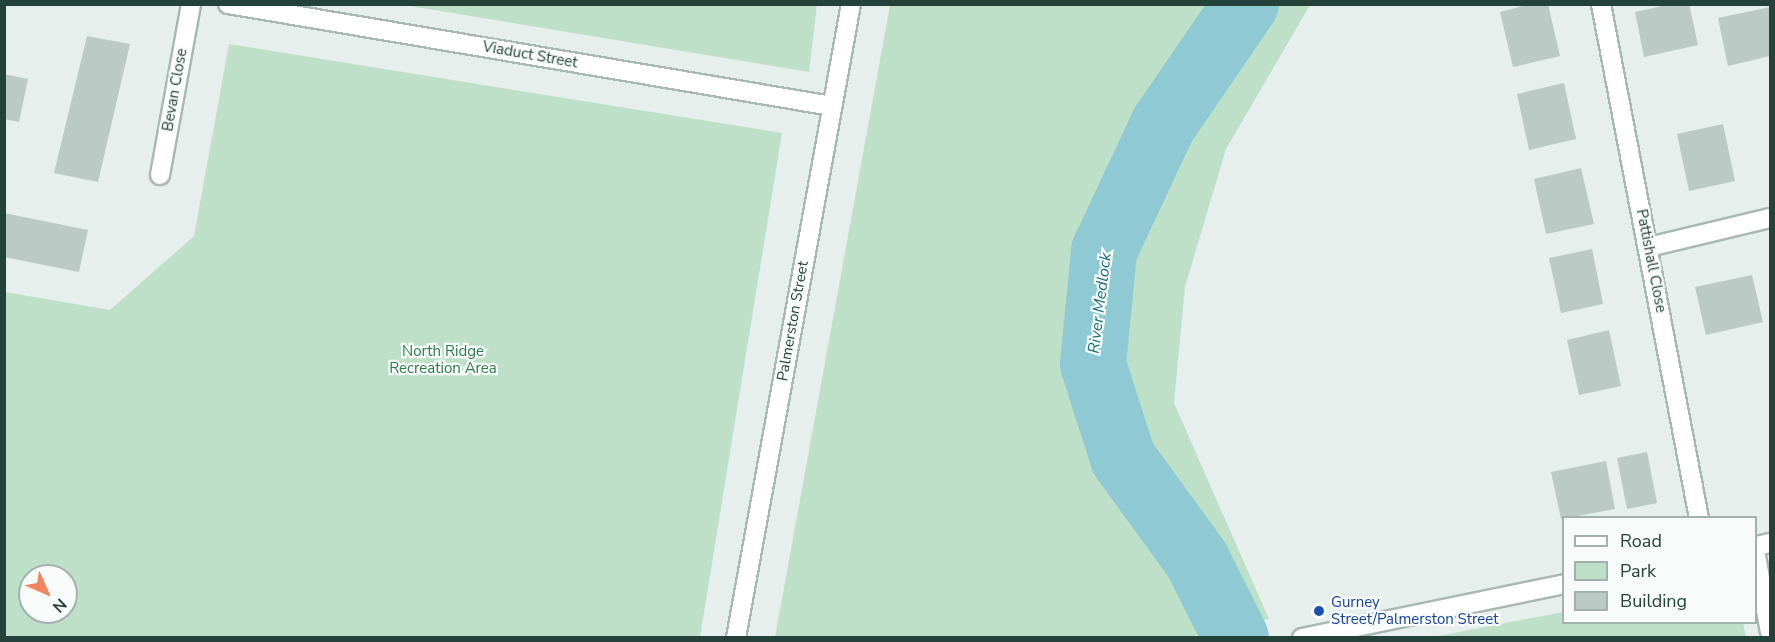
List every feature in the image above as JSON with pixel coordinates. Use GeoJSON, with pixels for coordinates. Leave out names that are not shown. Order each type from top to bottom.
{"type":"FeatureCollection","features":[{"type":"Feature","properties":{"kind":"street","name":"Bevan Close"},"geometry":{"type":"LineString","coordinates":[[160,176],[191,4]]}},
{"type":"Feature","properties":{"kind":"street","name":"Viaduct Street"},"geometry":{"type":"LineString","coordinates":[[228,4],[832,106]]}},
{"type":"Feature","properties":{"kind":"street","name":"Palmerston Street"},"geometry":{"type":"LineString","coordinates":[[736,638],[851,4]]}},
{"type":"Feature","properties":{"kind":"street","name":"Pattishall Close"},"geometry":{"type":"LineString","coordinates":[[1601,4],[1699,516]]}},
{"type":"Feature","properties":{"kind":"street"},"geometry":{"type":"LineString","coordinates":[[1649,247],[1770,218]]}},
{"type":"Feature","properties":{"kind":"street"},"geometry":{"type":"LineString","coordinates":[[1757,566],[1770,632]]}},
{"type":"Feature","properties":{"kind":"street"},"geometry":{"type":"LineString","coordinates":[[1302,638],[1562,584]]}},
{"type":"Feature","properties":{"kind":"green space"},"geometry":{"type":"Polygon","coordinates":[[[817,4],[809,72],[404,5],[817,4]]]}},
{"type":"Feature","properties":{"kind":"green space"},"geometry":{"type":"Polygon","coordinates":[[[890,5],[1310,5],[1226,149],[1185,287],[1174,403],[1269,619],[1184,638],[775,637],[890,5]]]}},
{"type":"Feature","properties":{"kind":"green space","name":"North Ridge Recreation Area"},"geometry":{"type":"Polygon","coordinates":[[[229,44],[782,133],[700,637],[5,637],[5,292],[110,310],[194,236],[229,44]]]}},
{"type":"Feature","properties":{"kind":"green space"},"geometry":{"type":"Polygon","coordinates":[[[1562,612],[1562,624],[1743,624],[1746,637],[1433,637],[1562,612]]]}},
{"type":"Feature","properties":{"kind":"building"},"geometry":{"type":"Polygon","coordinates":[[[1531,4],[1548,4],[1560,56],[1513,67],[1500,12],[1531,4]]]}},
{"type":"Feature","properties":{"kind":"building"},"geometry":{"type":"Polygon","coordinates":[[[1671,4],[1689,4],[1698,45],[1644,57],[1635,12],[1671,4]]]}},
{"type":"Feature","properties":{"kind":"building"},"geometry":{"type":"Polygon","coordinates":[[[1770,7],[1770,56],[1728,66],[1718,18],[1770,7]]]}},
{"type":"Feature","properties":{"kind":"building"},"geometry":{"type":"Polygon","coordinates":[[[87,36],[130,44],[98,182],[54,173],[87,36]]]}},
{"type":"Feature","properties":{"kind":"building"},"geometry":{"type":"Polygon","coordinates":[[[4,74],[28,79],[19,122],[4,119],[4,74]]]}},
{"type":"Feature","properties":{"kind":"building"},"geometry":{"type":"Polygon","coordinates":[[[1564,83],[1576,139],[1529,150],[1517,94],[1564,83]]]}},
{"type":"Feature","properties":{"kind":"building"},"geometry":{"type":"Polygon","coordinates":[[[1723,124],[1735,181],[1689,191],[1677,134],[1723,124]]]}},
{"type":"Feature","properties":{"kind":"building"},"geometry":{"type":"Polygon","coordinates":[[[1581,168],[1594,224],[1546,234],[1534,179],[1581,168]]]}},
{"type":"Feature","properties":{"kind":"building"},"geometry":{"type":"Polygon","coordinates":[[[4,213],[88,230],[79,272],[4,257],[4,213]]]}},
{"type":"Feature","properties":{"kind":"building"},"geometry":{"type":"Polygon","coordinates":[[[1592,249],[1603,304],[1561,313],[1549,258],[1592,249]]]}},
{"type":"Feature","properties":{"kind":"building"},"geometry":{"type":"Polygon","coordinates":[[[1752,275],[1763,322],[1706,335],[1695,287],[1752,275]]]}},
{"type":"Feature","properties":{"kind":"building"},"geometry":{"type":"Polygon","coordinates":[[[1609,330],[1621,386],[1579,395],[1567,340],[1609,330]]]}},
{"type":"Feature","properties":{"kind":"building"},"geometry":{"type":"Polygon","coordinates":[[[1647,452],[1657,503],[1627,509],[1617,458],[1647,452]]]}},
{"type":"Feature","properties":{"kind":"building"},"geometry":{"type":"Polygon","coordinates":[[[1606,461],[1615,509],[1577,516],[1562,516],[1561,519],[1551,472],[1606,461]]]}},
{"type":"Feature","properties":{"kind":"waterway","name":"River Medlock"},"geometry":{"type":"LineString","coordinates":[[1236,638],[1197,560],[1123,458],[1093,364],[1104,251],[1163,125],[1246,4]]}},
{"type":"Feature","properties":{"kind":"place","name":"Gurney Street/Palmerston Street"},"geometry":{"type":"Point","coordinates":[1319,611]}}]}
